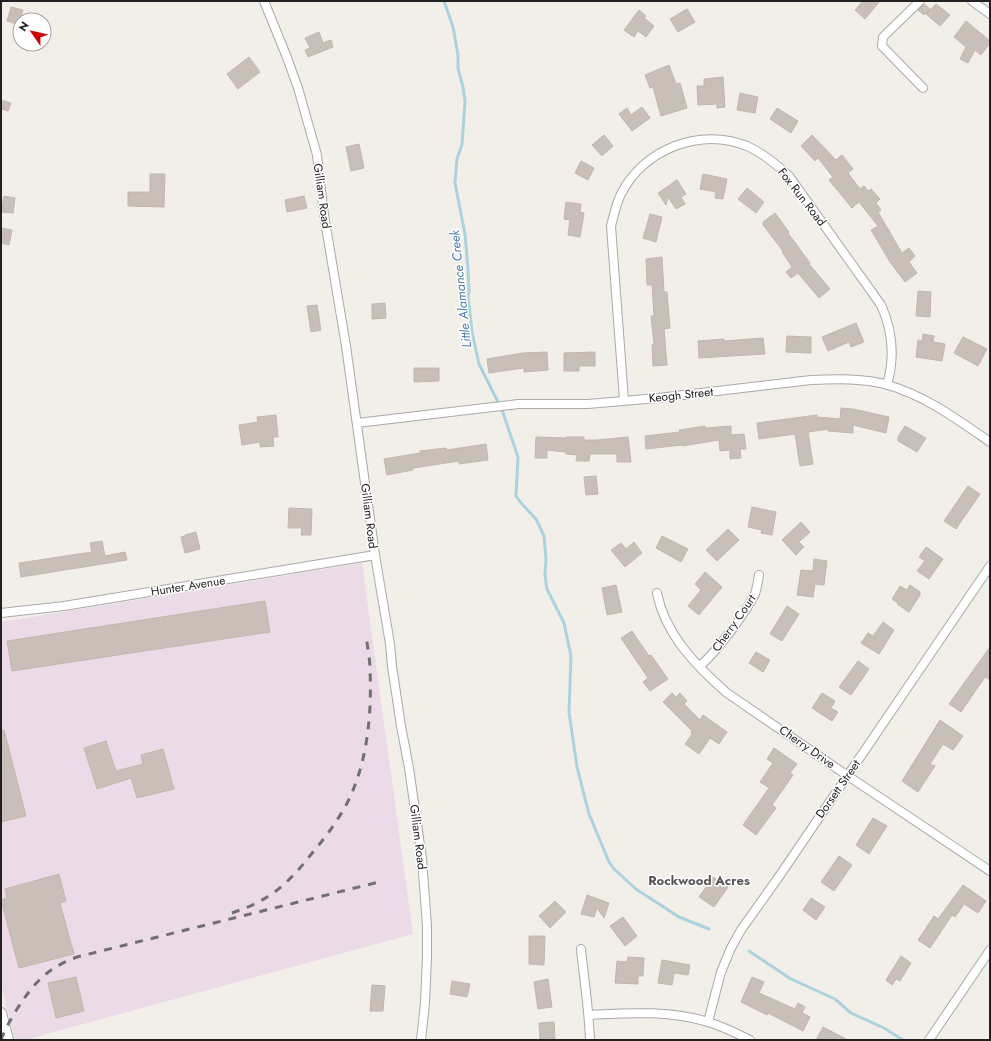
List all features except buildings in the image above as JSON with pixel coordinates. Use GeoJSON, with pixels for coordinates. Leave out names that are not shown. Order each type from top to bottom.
{"type":"FeatureCollection","features":[{"type":"Feature","properties":{"kind":"street","name":"Gilliam Road"},"geometry":{"type":"LineString","coordinates":[[264,1],[298,88],[317,155],[324,215],[346,346],[374,556],[390,644],[393,674],[409,768],[422,859],[427,926],[427,957],[425,1003],[420,1040]]}},
{"type":"Feature","properties":{"kind":"street"},"geometry":{"type":"LineString","coordinates":[[920,1],[883,37],[882,46],[923,88]]}},
{"type":"Feature","properties":{"kind":"street"},"geometry":{"type":"LineString","coordinates":[[972,1],[990,14]]}},
{"type":"Feature","properties":{"kind":"street","name":"Fox Run Road"},"geometry":{"type":"LineString","coordinates":[[624,400],[612,226],[614,209],[631,178],[648,161],[667,149],[686,142],[704,139],[722,140],[746,146],[772,161],[789,176],[881,305],[891,336],[892,355],[887,385]]}},
{"type":"Feature","properties":{"kind":"street","name":"Keogh Street"},"geometry":{"type":"LineString","coordinates":[[357,424],[518,404],[588,404],[658,398],[830,379],[887,385],[928,402],[990,442]]}},
{"type":"Feature","properties":{"kind":"street","name":"Hunter Avenue"},"geometry":{"type":"LineString","coordinates":[[1,613],[64,606],[374,556]]}},
{"type":"Feature","properties":{"kind":"street","name":"Dorsett Street"},"geometry":{"type":"LineString","coordinates":[[708,1022],[721,972],[731,948],[741,930],[848,776],[990,566]]}},
{"type":"Feature","properties":{"kind":"street","name":"Cherry Court"},"geometry":{"type":"LineString","coordinates":[[700,666],[710,657],[742,615],[756,592],[759,575]]}},
{"type":"Feature","properties":{"kind":"street","name":"Cherry Drive"},"geometry":{"type":"LineString","coordinates":[[658,593],[663,615],[671,630],[687,653],[711,679],[727,693],[990,871]]}},
{"type":"Feature","properties":{"kind":"street"},"geometry":{"type":"LineString","coordinates":[[581,949],[589,1015],[590,1040]]}},
{"type":"Feature","properties":{"kind":"street"},"geometry":{"type":"LineString","coordinates":[[929,1040],[990,950]]}},
{"type":"Feature","properties":{"kind":"street"},"geometry":{"type":"LineString","coordinates":[[1,1013],[8,1040]]}},
{"type":"Feature","properties":{"kind":"street"},"geometry":{"type":"LineString","coordinates":[[589,1015],[653,1013],[690,1018],[708,1022],[750,1040]]}},
{"type":"Feature","properties":{"kind":"shaded area"},"geometry":{"type":"Polygon","coordinates":[[[362,563],[413,934],[25,1040],[15,1040],[1,985],[1,622],[362,563]]]}},
{"type":"Feature","properties":{"kind":"waterway","name":"Little Alamance Creek"},"geometry":{"type":"LineString","coordinates":[[444,1],[453,27],[458,55],[458,68],[465,101],[462,144],[457,159],[455,183],[465,234],[468,269],[468,296],[472,332],[479,364],[502,410],[518,457],[516,496],[536,519],[544,536],[546,559],[545,575],[547,589],[564,623],[571,656],[569,712],[577,767],[589,814],[609,862],[614,869],[636,889],[679,917],[709,929]]}},
{"type":"Feature","properties":{"kind":"waterway","name":"Little Alamance Creek"},"geometry":{"type":"LineString","coordinates":[[749,951],[791,979],[835,999],[851,1013],[884,1028],[903,1040]]}},
{"type":"Feature","properties":{"kind":"railway"},"geometry":{"type":"LineString","coordinates":[[232,913],[264,899],[279,889],[290,879],[322,841],[345,807],[352,792],[363,758],[369,723],[370,666],[366,634]]}},
{"type":"Feature","properties":{"kind":"railway"},"geometry":{"type":"LineString","coordinates":[[1,1040],[6,1028],[29,991],[49,971],[67,961],[77,957],[383,881]]}},
{"type":"Feature","properties":{"kind":"district","name":"Rockwood Acres"},"geometry":{"type":"Point","coordinates":[699,880]}}]}
